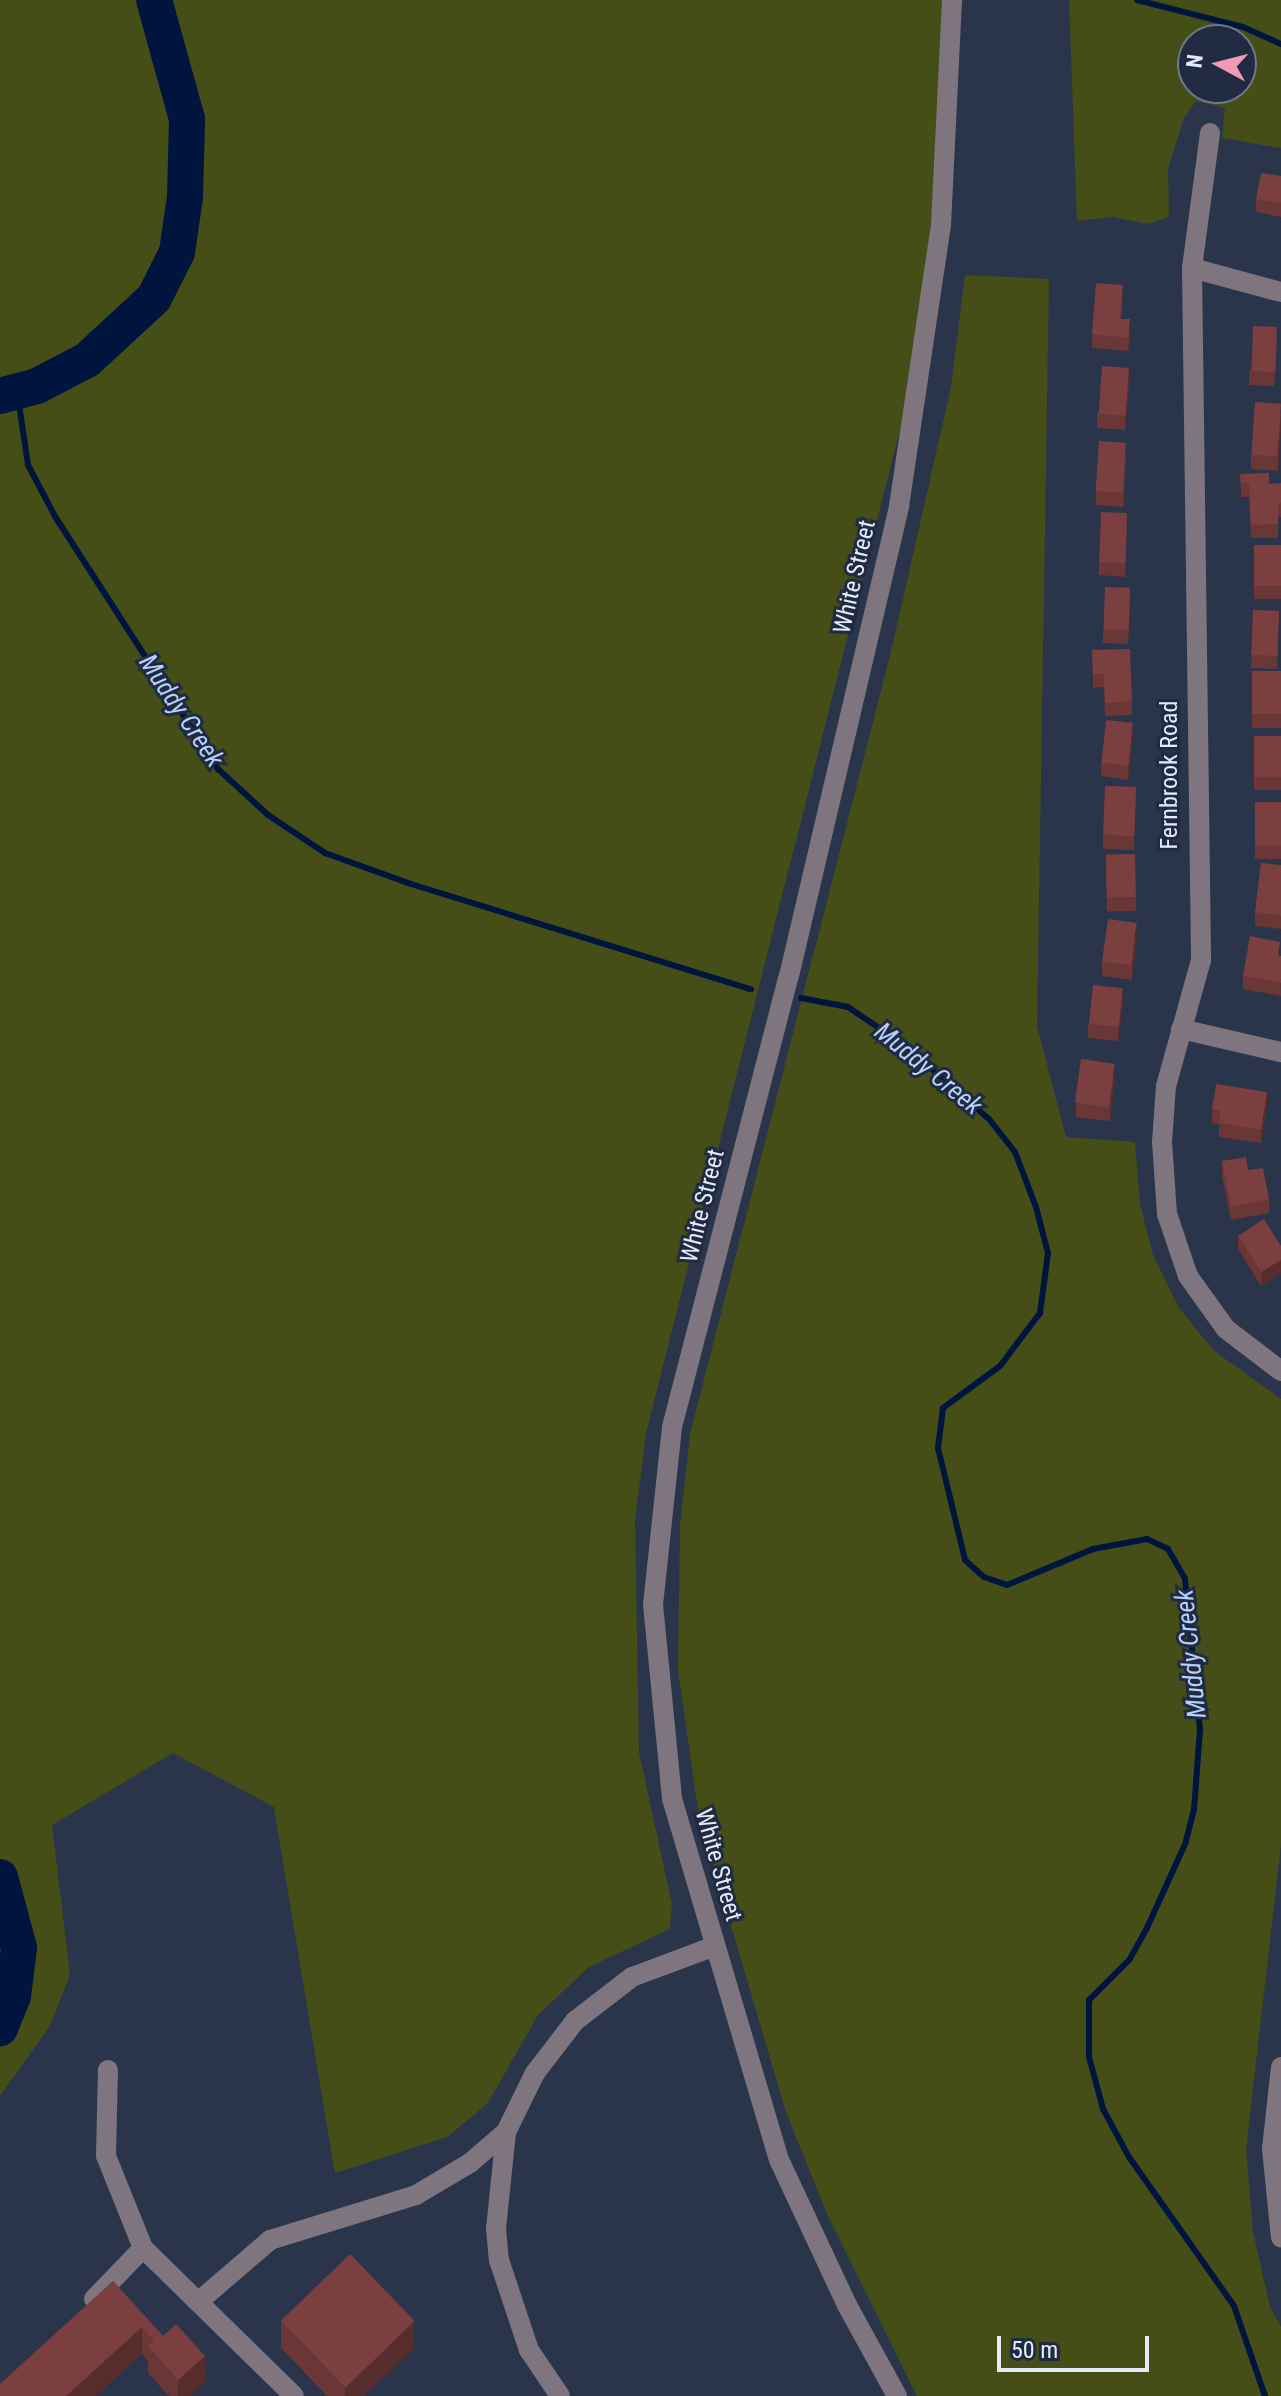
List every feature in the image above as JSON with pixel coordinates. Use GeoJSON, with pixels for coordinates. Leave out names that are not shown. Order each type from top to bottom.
{"type":"FeatureCollection","features":[{"type":"Feature","properties":{"kind":"street","name":"White Street"},"geometry":{"type":"LineString","coordinates":[[897,2396],[847,2305],[779,2160],[672,1798],[653,1605],[659,1523],[672,1427],[789,976],[899,506],[941,225],[952,0]]}},
{"type":"Feature","properties":{"kind":"street","name":"Fernbrook Road"},"geometry":{"type":"LineString","coordinates":[[1210,133],[1192,268],[1201,960],[1166,1086],[1163,1128],[1167,1214],[1188,1276],[1226,1329],[1281,1371]]}},
{"type":"Feature","properties":{"kind":"street"},"geometry":{"type":"LineString","coordinates":[[1192,268],[1281,292]]}},
{"type":"Feature","properties":{"kind":"street"},"geometry":{"type":"LineString","coordinates":[[1181,1029],[1281,1052]]}},
{"type":"Feature","properties":{"kind":"street"},"geometry":{"type":"LineString","coordinates":[[560,2396],[529,2350],[499,2260],[496,2228],[506,2132],[535,2073],[585,2012],[632,1977],[715,1946]]}},
{"type":"Feature","properties":{"kind":"street"},"geometry":{"type":"LineString","coordinates":[[1281,2067],[1272,2149],[1281,2238]]}},
{"type":"Feature","properties":{"kind":"street"},"geometry":{"type":"LineString","coordinates":[[108,2070],[106,2156],[143,2248],[294,2396]]}},
{"type":"Feature","properties":{"kind":"street"},"geometry":{"type":"LineString","coordinates":[[198,2302],[270,2240],[416,2195],[470,2163],[506,2132]]}},
{"type":"Feature","properties":{"kind":"street"},"geometry":{"type":"LineString","coordinates":[[80,2312],[143,2248]]}},
{"type":"Feature","properties":{"kind":"green space"},"geometry":{"type":"Polygon","coordinates":[[[0,0],[942,0],[936,182],[911,386],[646,1433],[635,1521],[639,1752],[672,1904],[670,1929],[589,1967],[538,2015],[488,2103],[447,2137],[335,2173],[274,1807],[173,1753],[52,1825],[70,1975],[50,2026],[0,2096],[0,0]]]}},
{"type":"Feature","properties":{"kind":"green space"},"geometry":{"type":"Polygon","coordinates":[[[1069,0],[1281,0],[1281,148],[1222,138],[1225,108],[1208,104],[1257,104],[1257,24],[1177,24],[1177,104],[1194,104],[1184,118],[1168,168],[1169,217],[1148,224],[1113,217],[1077,221],[1069,0]]]}},
{"type":"Feature","properties":{"kind":"green space"},"geometry":{"type":"Polygon","coordinates":[[[965,275],[1049,279],[1037,1026],[1066,1137],[1135,1142],[1140,1204],[1153,1255],[1179,1308],[1214,1351],[1281,1399],[1281,1844],[1246,2150],[1253,2232],[1270,2307],[1281,2327],[1281,2396],[917,2396],[827,2214],[786,2112],[699,1817],[678,1670],[680,1526],[690,1434],[890,656],[951,387],[965,275]]]}},
{"type":"Feature","properties":{"kind":"building"},"geometry":{"type":"Polygon","coordinates":[[[1261,173],[1281,176],[1281,203],[1256,199],[1261,173]]]}},
{"type":"Feature","properties":{"kind":"building"},"geometry":{"type":"Polygon","coordinates":[[[1096,283],[1123,285],[1120,319],[1130,319],[1128,338],[1092,334],[1096,283]]]}},
{"type":"Feature","properties":{"kind":"building"},"geometry":{"type":"Polygon","coordinates":[[[1253,326],[1277,327],[1275,372],[1251,371],[1253,326]]]}},
{"type":"Feature","properties":{"kind":"building"},"geometry":{"type":"Polygon","coordinates":[[[1102,366],[1129,368],[1126,416],[1099,414],[1102,366]]]}},
{"type":"Feature","properties":{"kind":"building"},"geometry":{"type":"Polygon","coordinates":[[[1255,402],[1281,404],[1277,457],[1251,455],[1255,402]]]}},
{"type":"Feature","properties":{"kind":"building"},"geometry":{"type":"Polygon","coordinates":[[[1099,441],[1126,443],[1122,493],[1096,491],[1099,441]]]}},
{"type":"Feature","properties":{"kind":"building"},"geometry":{"type":"Polygon","coordinates":[[[1269,473],[1269,484],[1281,483],[1278,524],[1251,525],[1249,483],[1241,483],[1240,474],[1269,473]]]}},
{"type":"Feature","properties":{"kind":"building"},"geometry":{"type":"Polygon","coordinates":[[[1101,512],[1127,513],[1125,563],[1099,562],[1101,512]]]}},
{"type":"Feature","properties":{"kind":"building"},"geometry":{"type":"Polygon","coordinates":[[[1254,545],[1281,545],[1281,586],[1254,586],[1254,545]]]}},
{"type":"Feature","properties":{"kind":"building"},"geometry":{"type":"Polygon","coordinates":[[[1105,587],[1130,588],[1129,630],[1104,629],[1105,587]]]}},
{"type":"Feature","properties":{"kind":"building"},"geometry":{"type":"Polygon","coordinates":[[[1253,610],[1279,611],[1277,656],[1251,655],[1253,610]]]}},
{"type":"Feature","properties":{"kind":"building"},"geometry":{"type":"Polygon","coordinates":[[[1130,649],[1132,701],[1105,703],[1104,674],[1093,674],[1092,650],[1130,649]]]}},
{"type":"Feature","properties":{"kind":"building"},"geometry":{"type":"Polygon","coordinates":[[[1252,671],[1281,671],[1281,714],[1252,714],[1252,671]]]}},
{"type":"Feature","properties":{"kind":"building"},"geometry":{"type":"Polygon","coordinates":[[[1106,720],[1133,723],[1128,766],[1102,763],[1106,720]]]}},
{"type":"Feature","properties":{"kind":"building"},"geometry":{"type":"Polygon","coordinates":[[[1254,736],[1281,736],[1281,777],[1254,777],[1254,736]]]}},
{"type":"Feature","properties":{"kind":"building"},"geometry":{"type":"Polygon","coordinates":[[[1105,786],[1136,787],[1134,836],[1103,835],[1105,786]]]}},
{"type":"Feature","properties":{"kind":"building"},"geometry":{"type":"Polygon","coordinates":[[[1255,802],[1281,802],[1281,845],[1255,845],[1255,802]]]}},
{"type":"Feature","properties":{"kind":"building"},"geometry":{"type":"Polygon","coordinates":[[[1135,854],[1136,897],[1107,897],[1106,855],[1135,854]]]}},
{"type":"Feature","properties":{"kind":"building"},"geometry":{"type":"Polygon","coordinates":[[[1261,863],[1281,865],[1281,916],[1255,912],[1261,863]]]}},
{"type":"Feature","properties":{"kind":"building"},"geometry":{"type":"Polygon","coordinates":[[[1108,919],[1137,923],[1131,966],[1102,962],[1108,919]]]}},
{"type":"Feature","properties":{"kind":"building"},"geometry":{"type":"Polygon","coordinates":[[[1250,936],[1280,942],[1281,983],[1243,976],[1250,936]]]}},
{"type":"Feature","properties":{"kind":"building"},"geometry":{"type":"Polygon","coordinates":[[[1093,985],[1123,988],[1119,1027],[1089,1024],[1093,985]]]}},
{"type":"Feature","properties":{"kind":"building"},"geometry":{"type":"Polygon","coordinates":[[[1081,1059],[1115,1064],[1109,1107],[1075,1103],[1081,1059]]]}},
{"type":"Feature","properties":{"kind":"building"},"geometry":{"type":"Polygon","coordinates":[[[1216,1084],[1267,1092],[1261,1130],[1219,1123],[1221,1111],[1212,1109],[1216,1084]]]}},
{"type":"Feature","properties":{"kind":"building"},"geometry":{"type":"Polygon","coordinates":[[[1246,1157],[1248,1170],[1263,1168],[1269,1199],[1231,1207],[1222,1161],[1246,1157]]]}},
{"type":"Feature","properties":{"kind":"building"},"geometry":{"type":"Polygon","coordinates":[[[1264,1219],[1281,1246],[1281,1260],[1261,1272],[1238,1236],[1264,1219]]]}},
{"type":"Feature","properties":{"kind":"building"},"geometry":{"type":"Polygon","coordinates":[[[350,2254],[415,2321],[346,2388],[281,2321],[350,2254]]]}},
{"type":"Feature","properties":{"kind":"building"},"geometry":{"type":"Polygon","coordinates":[[[113,2281],[163,2336],[176,2324],[205,2356],[178,2380],[148,2346],[154,2341],[142,2327],[66,2396],[0,2396],[0,2384],[113,2281]]]}},
{"type":"Feature","properties":{"kind":"waterway"},"geometry":{"type":"LineString","coordinates":[[0,396],[37,386],[87,360],[154,298],[177,252],[185,197],[187,119],[154,0]]}},
{"type":"Feature","properties":{"kind":"waterway"},"geometry":{"type":"LineString","coordinates":[[1137,0],[1243,27],[1281,44]]}},
{"type":"Feature","properties":{"kind":"waterway","name":"Muddy Creek"},"geometry":{"type":"LineString","coordinates":[[17,391],[28,465],[56,518],[218,769],[268,815],[325,853],[411,884],[751,989]]}},
{"type":"Feature","properties":{"kind":"waterway","name":"Muddy Creek"},"geometry":{"type":"LineString","coordinates":[[801,998],[848,1007],[907,1047],[989,1119],[1015,1152],[1036,1207],[1048,1253],[1040,1313],[1000,1366],[943,1408],[938,1448],[965,1560],[984,1577],[1007,1585],[1093,1549],[1147,1539],[1168,1549],[1185,1579],[1200,1730],[1194,1809],[1186,1842],[1147,1928],[1129,1960],[1089,2000],[1089,2057],[1103,2109],[1129,2157],[1234,2306],[1265,2396]]}},
{"type":"Feature","properties":{"kind":"waterway"},"geometry":{"type":"LineString","coordinates":[[0,1877],[19,1948],[13,1996],[0,2028]]}}]}
